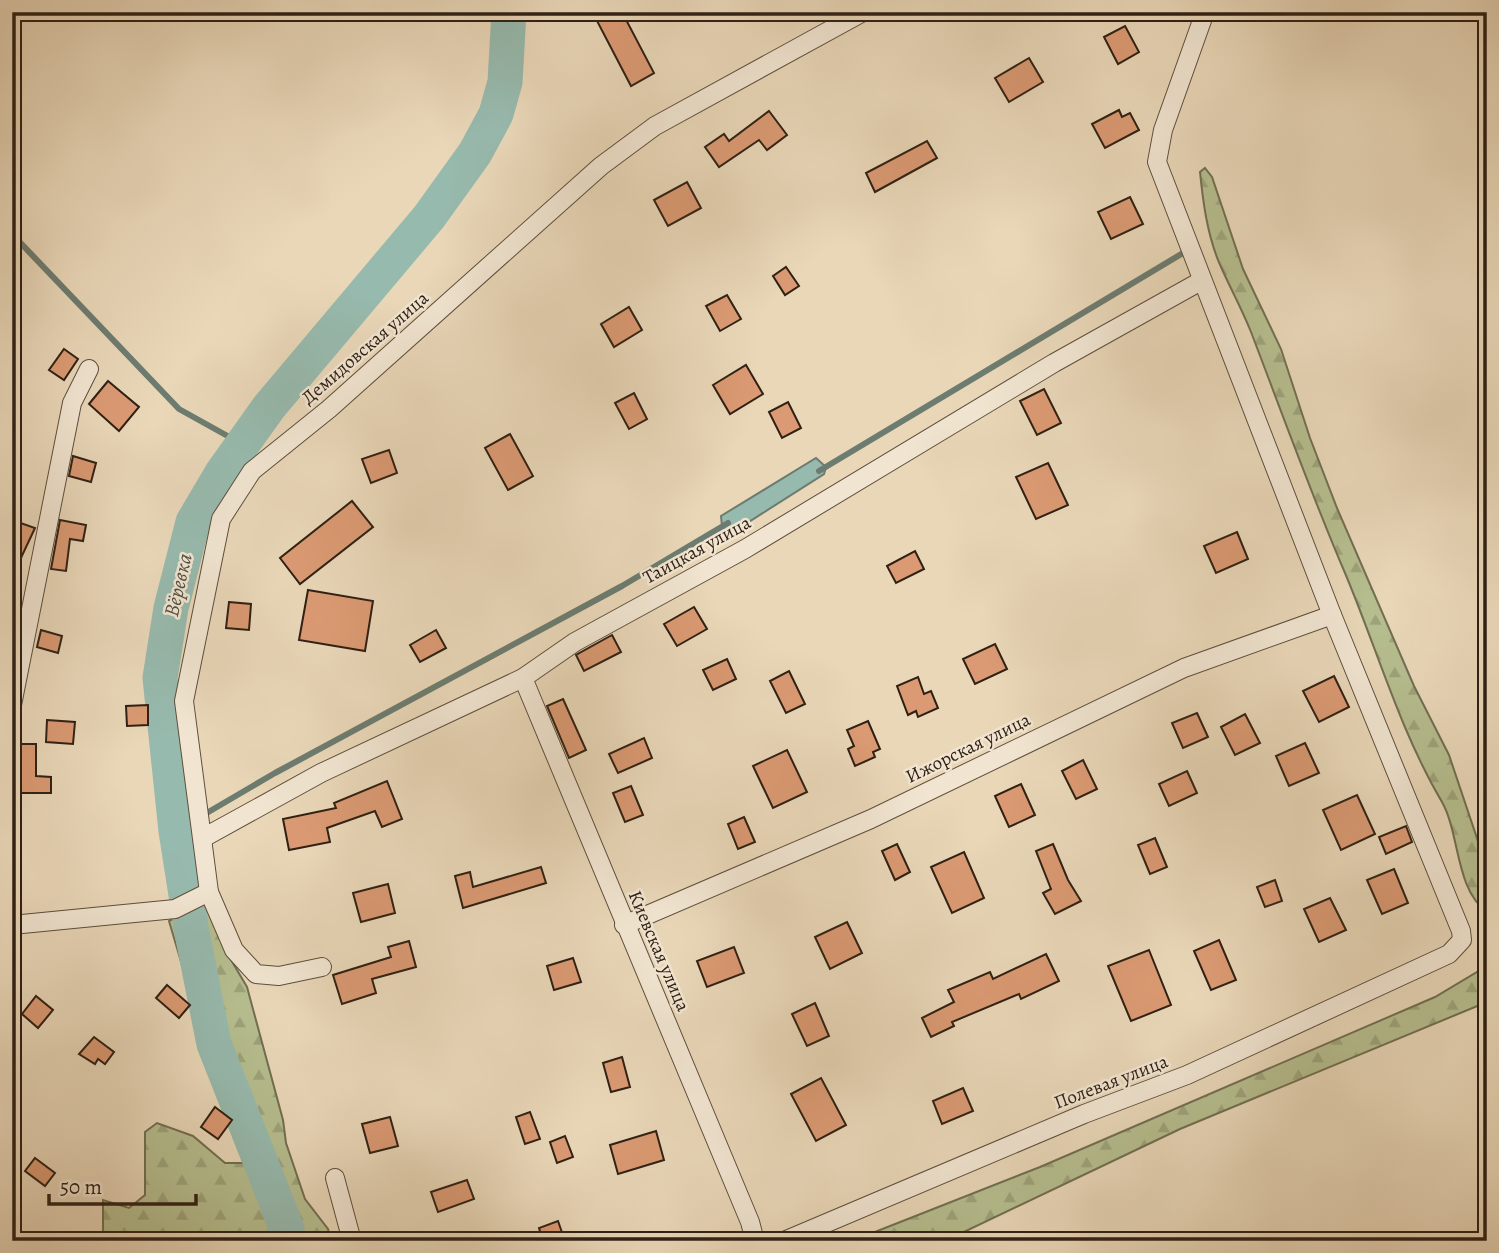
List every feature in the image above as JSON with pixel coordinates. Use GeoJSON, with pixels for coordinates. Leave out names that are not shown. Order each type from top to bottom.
{"type":"FeatureCollection","features":[{"type":"Feature","properties":{"kind":"street","name":"Демидовская улица"},"geometry":{"type":"LineString","coordinates":[[323,967],[279,976],[256,974],[234,950],[209,892],[184,701],[221,519],[253,471],[329,409],[601,166],[655,126],[863,12]]}},
{"type":"Feature","properties":{"kind":"street"},"geometry":{"type":"LineString","coordinates":[[1205,12],[1163,130],[1157,162],[1332,615]]}},
{"type":"Feature","properties":{"kind":"street","name":"Таицкая улица"},"geometry":{"type":"LineString","coordinates":[[204,838],[321,773],[523,678],[575,642],[745,549],[1054,363],[1201,281]]}},
{"type":"Feature","properties":{"kind":"street"},"geometry":{"type":"LineString","coordinates":[[12,705],[72,403],[89,369]]}},
{"type":"Feature","properties":{"kind":"street","name":"Ижорская улица"},"geometry":{"type":"LineString","coordinates":[[624,925],[871,818],[1184,668],[1332,615]]}},
{"type":"Feature","properties":{"kind":"street","name":"Полевая улица"},"geometry":{"type":"LineString","coordinates":[[784,1241],[1084,1114],[1187,1075],[1449,954],[1462,940],[1461,931],[1332,615]]}},
{"type":"Feature","properties":{"kind":"street","name":"Киевская улица"},"geometry":{"type":"LineString","coordinates":[[523,678],[624,925],[751,1222],[755,1241]]}},
{"type":"Feature","properties":{"kind":"street"},"geometry":{"type":"LineString","coordinates":[[12,925],[175,909],[209,892]]}},
{"type":"Feature","properties":{"kind":"street"},"geometry":{"type":"LineString","coordinates":[[335,1178],[352,1241]]}},
{"type":"Feature","properties":{"kind":"green space"},"geometry":{"type":"Polygon","coordinates":[[[1205,168],[1212,177],[1243,269],[1281,349],[1310,438],[1337,508],[1414,686],[1449,755],[1487,868],[1487,912],[1469,890],[1463,876],[1448,815],[1401,718],[1251,332],[1218,260],[1208,228],[1203,194],[1200,172],[1205,168]]]}},
{"type":"Feature","properties":{"kind":"green space"},"geometry":{"type":"Polygon","coordinates":[[[194,908],[207,909],[215,920],[227,953],[247,987],[283,1120],[286,1143],[305,1199],[328,1229],[331,1241],[100,1241],[103,1239],[103,1200],[129,1208],[145,1195],[145,1132],[157,1123],[193,1136],[225,1163],[243,1163],[240,1134],[250,1102],[241,1078],[211,1063],[169,921],[194,908]]]}},
{"type":"Feature","properties":{"kind":"green space"},"geometry":{"type":"Polygon","coordinates":[[[1487,966],[1487,1002],[1180,1129],[945,1241],[852,1241],[1040,1167],[1435,997],[1487,966]]]}},
{"type":"Feature","properties":{"kind":"water"},"geometry":{"type":"Polygon","coordinates":[[[816,458],[826,467],[824,474],[730,534],[722,526],[721,516],[816,458]]]}},
{"type":"Feature","properties":{"kind":"building"},"geometry":{"type":"Polygon","coordinates":[[[608,12],[622,12],[654,73],[631,86],[596,19],[608,12]]]}},
{"type":"Feature","properties":{"kind":"building"},"geometry":{"type":"Polygon","coordinates":[[[1125,26],[1139,52],[1118,64],[1104,37],[1125,26]]]}},
{"type":"Feature","properties":{"kind":"building"},"geometry":{"type":"Polygon","coordinates":[[[1029,58],[1043,82],[1009,102],[995,78],[1029,58]]]}},
{"type":"Feature","properties":{"kind":"building"},"geometry":{"type":"Polygon","coordinates":[[[1119,110],[1122,117],[1130,113],[1139,130],[1105,148],[1092,124],[1119,110]]]}},
{"type":"Feature","properties":{"kind":"building"},"geometry":{"type":"Polygon","coordinates":[[[769,111],[787,135],[767,150],[759,140],[719,167],[705,147],[724,134],[729,141],[769,111]]]}},
{"type":"Feature","properties":{"kind":"building"},"geometry":{"type":"Polygon","coordinates":[[[927,141],[937,158],[875,192],[866,173],[927,141]]]}},
{"type":"Feature","properties":{"kind":"building"},"geometry":{"type":"Polygon","coordinates":[[[687,182],[701,208],[668,226],[654,200],[687,182]]]}},
{"type":"Feature","properties":{"kind":"building"},"geometry":{"type":"Polygon","coordinates":[[[1130,197],[1143,224],[1111,239],[1098,212],[1130,197]]]}},
{"type":"Feature","properties":{"kind":"building"},"geometry":{"type":"Polygon","coordinates":[[[786,267],[799,286],[785,295],[773,276],[786,267]]]}},
{"type":"Feature","properties":{"kind":"building"},"geometry":{"type":"Polygon","coordinates":[[[727,295],[741,319],[720,331],[706,306],[727,295]]]}},
{"type":"Feature","properties":{"kind":"building"},"geometry":{"type":"Polygon","coordinates":[[[629,307],[642,330],[614,347],[601,324],[629,307]]]}},
{"type":"Feature","properties":{"kind":"building"},"geometry":{"type":"Polygon","coordinates":[[[64,349],[78,359],[64,380],[49,370],[64,349]]]}},
{"type":"Feature","properties":{"kind":"building"},"geometry":{"type":"Polygon","coordinates":[[[746,365],[763,394],[730,414],[713,385],[746,365]]]}},
{"type":"Feature","properties":{"kind":"building"},"geometry":{"type":"Polygon","coordinates":[[[108,381],[139,407],[119,431],[89,404],[108,381]]]}},
{"type":"Feature","properties":{"kind":"building"},"geometry":{"type":"Polygon","coordinates":[[[1044,389],[1061,423],[1037,435],[1020,401],[1044,389]]]}},
{"type":"Feature","properties":{"kind":"building"},"geometry":{"type":"Polygon","coordinates":[[[634,393],[647,419],[629,429],[615,403],[634,393]]]}},
{"type":"Feature","properties":{"kind":"building"},"geometry":{"type":"Polygon","coordinates":[[[788,402],[801,428],[782,438],[769,412],[788,402]]]}},
{"type":"Feature","properties":{"kind":"building"},"geometry":{"type":"Polygon","coordinates":[[[510,434],[533,476],[508,490],[485,448],[510,434]]]}},
{"type":"Feature","properties":{"kind":"building"},"geometry":{"type":"Polygon","coordinates":[[[389,450],[397,473],[371,483],[362,459],[389,450]]]}},
{"type":"Feature","properties":{"kind":"building"},"geometry":{"type":"Polygon","coordinates":[[[73,456],[96,463],[91,482],[69,476],[73,456]]]}},
{"type":"Feature","properties":{"kind":"building"},"geometry":{"type":"Polygon","coordinates":[[[1048,463],[1068,505],[1036,519],[1016,477],[1048,463]]]}},
{"type":"Feature","properties":{"kind":"building"},"geometry":{"type":"Polygon","coordinates":[[[352,501],[373,527],[300,584],[280,558],[352,501]]]}},
{"type":"Feature","properties":{"kind":"building"},"geometry":{"type":"Polygon","coordinates":[[[12,520],[35,528],[12,577],[12,520]]]}},
{"type":"Feature","properties":{"kind":"building"},"geometry":{"type":"Polygon","coordinates":[[[60,520],[86,525],[83,541],[70,539],[66,571],[51,569],[60,520]]]}},
{"type":"Feature","properties":{"kind":"building"},"geometry":{"type":"Polygon","coordinates":[[[1237,532],[1248,559],[1216,573],[1204,546],[1237,532]]]}},
{"type":"Feature","properties":{"kind":"building"},"geometry":{"type":"Polygon","coordinates":[[[915,551],[924,569],[896,583],[887,566],[915,551]]]}},
{"type":"Feature","properties":{"kind":"building"},"geometry":{"type":"Polygon","coordinates":[[[308,590],[373,601],[365,651],[299,640],[308,590]]]}},
{"type":"Feature","properties":{"kind":"building"},"geometry":{"type":"Polygon","coordinates":[[[229,602],[251,604],[249,630],[226,628],[229,602]]]}},
{"type":"Feature","properties":{"kind":"building"},"geometry":{"type":"Polygon","coordinates":[[[694,607],[707,629],[677,646],[664,624],[694,607]]]}},
{"type":"Feature","properties":{"kind":"building"},"geometry":{"type":"Polygon","coordinates":[[[41,630],[62,636],[58,653],[37,647],[41,630]]]}},
{"type":"Feature","properties":{"kind":"building"},"geometry":{"type":"Polygon","coordinates":[[[436,630],[446,648],[420,662],[410,645],[436,630]]]}},
{"type":"Feature","properties":{"kind":"building"},"geometry":{"type":"Polygon","coordinates":[[[612,635],[621,652],[584,671],[576,655],[612,635]]]}},
{"type":"Feature","properties":{"kind":"building"},"geometry":{"type":"Polygon","coordinates":[[[995,644],[1007,669],[975,684],[963,659],[995,644]]]}},
{"type":"Feature","properties":{"kind":"building"},"geometry":{"type":"Polygon","coordinates":[[[727,659],[736,679],[713,690],[703,670],[727,659]]]}},
{"type":"Feature","properties":{"kind":"building"},"geometry":{"type":"Polygon","coordinates":[[[789,671],[805,704],[786,713],[770,681],[789,671]]]}},
{"type":"Feature","properties":{"kind":"building"},"geometry":{"type":"Polygon","coordinates":[[[1334,676],[1349,707],[1319,722],[1303,691],[1334,676]]]}},
{"type":"Feature","properties":{"kind":"building"},"geometry":{"type":"Polygon","coordinates":[[[918,677],[924,694],[931,691],[938,708],[918,717],[916,711],[908,715],[897,686],[918,677]]]}},
{"type":"Feature","properties":{"kind":"building"},"geometry":{"type":"Polygon","coordinates":[[[563,699],[586,750],[569,758],[547,706],[563,699]]]}},
{"type":"Feature","properties":{"kind":"building"},"geometry":{"type":"Polygon","coordinates":[[[148,705],[148,725],[127,726],[126,706],[148,705]]]}},
{"type":"Feature","properties":{"kind":"building"},"geometry":{"type":"Polygon","coordinates":[[[1197,713],[1208,737],[1183,748],[1172,723],[1197,713]]]}},
{"type":"Feature","properties":{"kind":"building"},"geometry":{"type":"Polygon","coordinates":[[[1245,714],[1260,743],[1235,755],[1221,727],[1245,714]]]}},
{"type":"Feature","properties":{"kind":"building"},"geometry":{"type":"Polygon","coordinates":[[[47,720],[75,722],[73,744],[46,742],[47,720]]]}},
{"type":"Feature","properties":{"kind":"building"},"geometry":{"type":"Polygon","coordinates":[[[868,721],[880,749],[873,752],[875,757],[855,766],[848,749],[854,746],[847,730],[868,721]]]}},
{"type":"Feature","properties":{"kind":"building"},"geometry":{"type":"Polygon","coordinates":[[[644,738],[652,758],[618,773],[609,754],[644,738]]]}},
{"type":"Feature","properties":{"kind":"building"},"geometry":{"type":"Polygon","coordinates":[[[1305,743],[1319,773],[1289,786],[1276,756],[1305,743]]]}},
{"type":"Feature","properties":{"kind":"building"},"geometry":{"type":"Polygon","coordinates":[[[20,744],[36,744],[36,776],[51,777],[51,793],[20,793],[20,744]]]}},
{"type":"Feature","properties":{"kind":"building"},"geometry":{"type":"Polygon","coordinates":[[[787,750],[807,792],[773,808],[753,766],[787,750]]]}},
{"type":"Feature","properties":{"kind":"building"},"geometry":{"type":"Polygon","coordinates":[[[1083,760],[1097,789],[1076,799],[1062,771],[1083,760]]]}},
{"type":"Feature","properties":{"kind":"building"},"geometry":{"type":"Polygon","coordinates":[[[1187,771],[1197,793],[1169,806],[1159,784],[1187,771]]]}},
{"type":"Feature","properties":{"kind":"building"},"geometry":{"type":"Polygon","coordinates":[[[387,781],[402,819],[382,827],[375,811],[327,828],[330,842],[289,850],[283,819],[336,808],[334,803],[387,781]]]}},
{"type":"Feature","properties":{"kind":"building"},"geometry":{"type":"Polygon","coordinates":[[[1021,784],[1035,815],[1009,827],[995,796],[1021,784]]]}},
{"type":"Feature","properties":{"kind":"building"},"geometry":{"type":"Polygon","coordinates":[[[631,786],[643,815],[625,822],[613,793],[631,786]]]}},
{"type":"Feature","properties":{"kind":"building"},"geometry":{"type":"Polygon","coordinates":[[[1357,795],[1375,834],[1341,850],[1323,810],[1357,795]]]}},
{"type":"Feature","properties":{"kind":"building"},"geometry":{"type":"Polygon","coordinates":[[[744,817],[755,842],[738,849],[728,824],[744,817]]]}},
{"type":"Feature","properties":{"kind":"building"},"geometry":{"type":"Polygon","coordinates":[[[1406,826],[1412,842],[1386,854],[1379,837],[1406,826]]]}},
{"type":"Feature","properties":{"kind":"building"},"geometry":{"type":"Polygon","coordinates":[[[1155,838],[1167,867],[1150,874],[1138,845],[1155,838]]]}},
{"type":"Feature","properties":{"kind":"building"},"geometry":{"type":"Polygon","coordinates":[[[897,844],[910,872],[895,880],[882,851],[897,844]]]}},
{"type":"Feature","properties":{"kind":"building"},"geometry":{"type":"Polygon","coordinates":[[[1053,844],[1068,880],[1081,901],[1055,914],[1043,893],[1051,889],[1036,851],[1053,844]]]}},
{"type":"Feature","properties":{"kind":"building"},"geometry":{"type":"Polygon","coordinates":[[[964,852],[984,898],[952,913],[931,867],[964,852]]]}},
{"type":"Feature","properties":{"kind":"building"},"geometry":{"type":"Polygon","coordinates":[[[541,867],[546,883],[463,908],[455,876],[470,872],[473,887],[541,867]]]}},
{"type":"Feature","properties":{"kind":"building"},"geometry":{"type":"Polygon","coordinates":[[[1394,869],[1408,903],[1382,914],[1367,880],[1394,869]]]}},
{"type":"Feature","properties":{"kind":"building"},"geometry":{"type":"Polygon","coordinates":[[[1275,880],[1282,901],[1265,907],[1257,887],[1275,880]]]}},
{"type":"Feature","properties":{"kind":"building"},"geometry":{"type":"Polygon","coordinates":[[[388,884],[395,913],[361,922],[353,893],[388,884]]]}},
{"type":"Feature","properties":{"kind":"building"},"geometry":{"type":"Polygon","coordinates":[[[1330,898],[1346,930],[1319,942],[1304,909],[1330,898]]]}},
{"type":"Feature","properties":{"kind":"building"},"geometry":{"type":"Polygon","coordinates":[[[847,922],[862,953],[830,969],[815,937],[847,922]]]}},
{"type":"Feature","properties":{"kind":"building"},"geometry":{"type":"Polygon","coordinates":[[[1219,940],[1236,980],[1211,990],[1194,951],[1219,940]]]}},
{"type":"Feature","properties":{"kind":"building"},"geometry":{"type":"Polygon","coordinates":[[[409,941],[416,967],[372,979],[376,993],[342,1004],[333,975],[391,957],[388,947],[409,941]]]}},
{"type":"Feature","properties":{"kind":"building"},"geometry":{"type":"Polygon","coordinates":[[[734,947],[744,973],[707,987],[697,961],[734,947]]]}},
{"type":"Feature","properties":{"kind":"building"},"geometry":{"type":"Polygon","coordinates":[[[1149,950],[1171,1005],[1131,1021],[1108,966],[1149,950]]]}},
{"type":"Feature","properties":{"kind":"building"},"geometry":{"type":"Polygon","coordinates":[[[1046,954],[1059,981],[1021,999],[1019,994],[952,1022],[954,1026],[931,1037],[922,1018],[954,1002],[948,990],[990,972],[993,979],[1046,954]]]}},
{"type":"Feature","properties":{"kind":"building"},"geometry":{"type":"Polygon","coordinates":[[[573,958],[581,982],[554,990],[547,966],[573,958]]]}},
{"type":"Feature","properties":{"kind":"building"},"geometry":{"type":"Polygon","coordinates":[[[167,985],[190,1005],[179,1018],[156,998],[167,985]]]}},
{"type":"Feature","properties":{"kind":"building"},"geometry":{"type":"Polygon","coordinates":[[[36,996],[53,1010],[38,1028],[22,1014],[36,996]]]}},
{"type":"Feature","properties":{"kind":"building"},"geometry":{"type":"Polygon","coordinates":[[[815,1003],[829,1036],[807,1046],[792,1014],[815,1003]]]}},
{"type":"Feature","properties":{"kind":"building"},"geometry":{"type":"Polygon","coordinates":[[[94,1037],[114,1052],[105,1064],[98,1059],[95,1064],[79,1054],[94,1037]]]}},
{"type":"Feature","properties":{"kind":"building"},"geometry":{"type":"Polygon","coordinates":[[[622,1057],[630,1087],[611,1092],[603,1063],[622,1057]]]}},
{"type":"Feature","properties":{"kind":"building"},"geometry":{"type":"Polygon","coordinates":[[[821,1078],[846,1125],[816,1141],[791,1094],[821,1078]]]}},
{"type":"Feature","properties":{"kind":"building"},"geometry":{"type":"Polygon","coordinates":[[[963,1088],[973,1111],[942,1124],[933,1101],[963,1088]]]}},
{"type":"Feature","properties":{"kind":"building"},"geometry":{"type":"Polygon","coordinates":[[[215,1107],[232,1120],[218,1139],[201,1127],[215,1107]]]}},
{"type":"Feature","properties":{"kind":"building"},"geometry":{"type":"Polygon","coordinates":[[[530,1112],[540,1139],[525,1144],[516,1117],[530,1112]]]}},
{"type":"Feature","properties":{"kind":"building"},"geometry":{"type":"Polygon","coordinates":[[[390,1117],[398,1146],[370,1153],[362,1124],[390,1117]]]}},
{"type":"Feature","properties":{"kind":"building"},"geometry":{"type":"Polygon","coordinates":[[[656,1131],[664,1160],[618,1174],[610,1145],[656,1131]]]}},
{"type":"Feature","properties":{"kind":"building"},"geometry":{"type":"Polygon","coordinates":[[[565,1136],[573,1157],[557,1163],[550,1142],[565,1136]]]}},
{"type":"Feature","properties":{"kind":"building"},"geometry":{"type":"Polygon","coordinates":[[[35,1158],[55,1173],[45,1186],[25,1171],[35,1158]]]}},
{"type":"Feature","properties":{"kind":"building"},"geometry":{"type":"Polygon","coordinates":[[[467,1180],[474,1199],[438,1212],[431,1192],[467,1180]]]}},
{"type":"Feature","properties":{"kind":"building"},"geometry":{"type":"Polygon","coordinates":[[[558,1221],[565,1241],[543,1241],[539,1228],[558,1221]]]}},
{"type":"Feature","properties":{"kind":"waterway","name":"Вёревка"},"geometry":{"type":"LineString","coordinates":[[281,1241],[287,1229],[214,1044],[192,933],[176,831],[160,678],[171,608],[193,522],[222,473],[269,407],[429,217],[475,153],[496,114],[505,82],[509,12]]}},
{"type":"Feature","properties":{"kind":"waterway"},"geometry":{"type":"LineString","coordinates":[[12,234],[179,409],[242,444]]}},
{"type":"Feature","properties":{"kind":"waterway"},"geometry":{"type":"LineString","coordinates":[[819,471],[1188,250]]}},
{"type":"Feature","properties":{"kind":"waterway"},"geometry":{"type":"LineString","coordinates":[[176,831],[275,773],[622,586],[728,523]]}}]}
